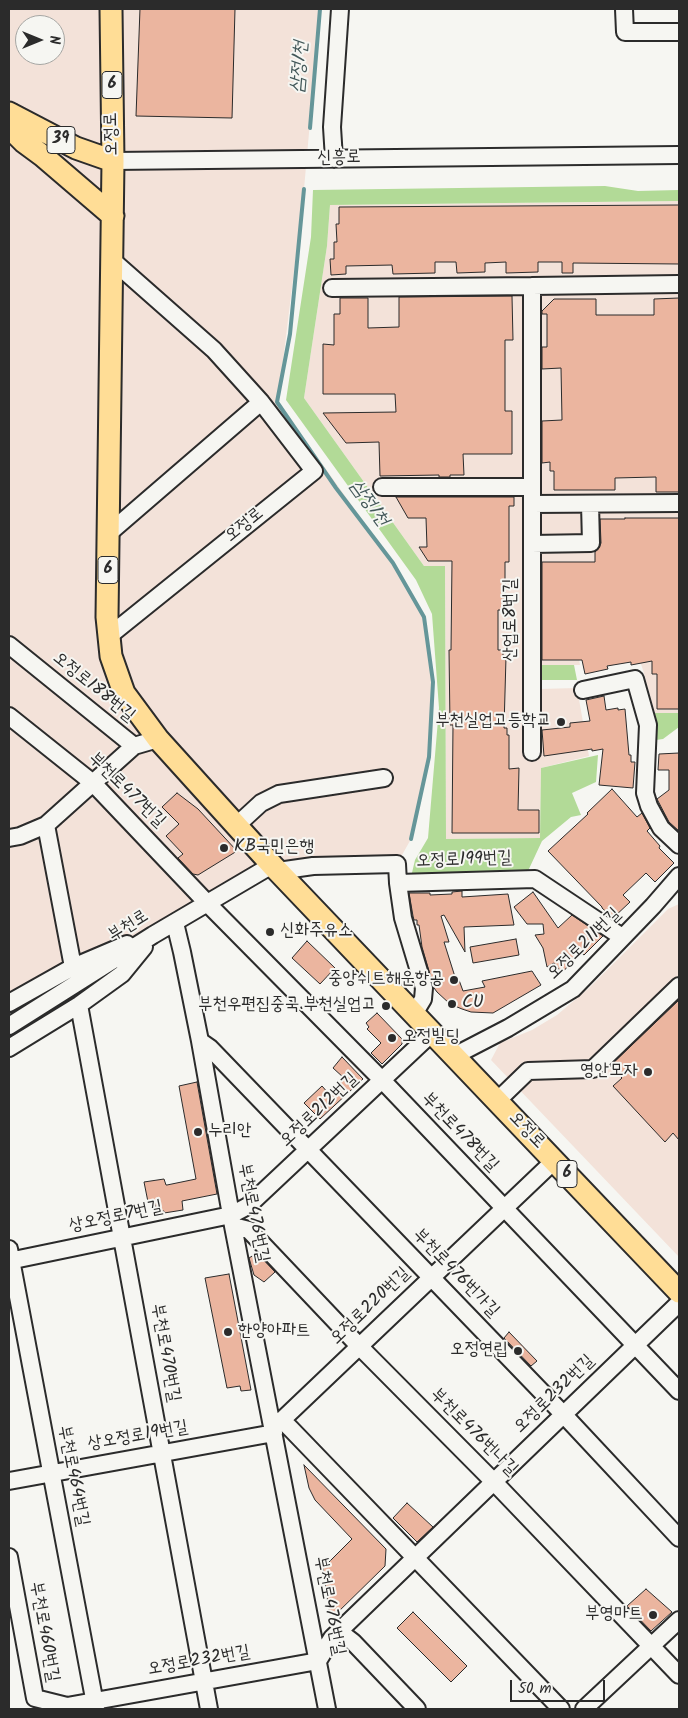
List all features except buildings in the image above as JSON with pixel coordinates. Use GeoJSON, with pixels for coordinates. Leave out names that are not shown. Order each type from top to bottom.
{"type":"FeatureCollection","features":[{"type":"Feature","properties":{"kind":"main road","name":"오정로"},"geometry":{"type":"LineString","coordinates":[[111,9],[113,161],[107,617],[112,656],[124,693],[158,740],[236,826],[679,1292]]}},
{"type":"Feature","properties":{"kind":"main road","name":"신흥로"},"geometry":{"type":"LineString","coordinates":[[10,113],[76,148],[113,161]]}},
{"type":"Feature","properties":{"kind":"main road"},"geometry":{"type":"LineString","coordinates":[[10,113],[16,134],[112,216]]}},
{"type":"Feature","properties":{"kind":"street"},"geometry":{"type":"LineString","coordinates":[[334,159],[332,126],[340,9]]}},
{"type":"Feature","properties":{"kind":"street"},"geometry":{"type":"LineString","coordinates":[[624,9],[625,32],[679,32]]}},
{"type":"Feature","properties":{"kind":"street","name":"신흥로"},"geometry":{"type":"LineString","coordinates":[[113,161],[679,155]]}},
{"type":"Feature","properties":{"kind":"street","name":"오정로"},"geometry":{"type":"LineString","coordinates":[[109,636],[314,471],[261,402],[214,350],[112,260]]}},
{"type":"Feature","properties":{"kind":"street"},"geometry":{"type":"LineString","coordinates":[[332,288],[679,284]]}},
{"type":"Feature","properties":{"kind":"street","name":"산업로8번길"},"geometry":{"type":"LineString","coordinates":[[532,286],[532,752]]}},
{"type":"Feature","properties":{"kind":"street"},"geometry":{"type":"LineString","coordinates":[[108,534],[261,402]]}},
{"type":"Feature","properties":{"kind":"street"},"geometry":{"type":"LineString","coordinates":[[382,487],[532,487]]}},
{"type":"Feature","properties":{"kind":"street"},"geometry":{"type":"LineString","coordinates":[[532,504],[679,503]]}},
{"type":"Feature","properties":{"kind":"street"},"geometry":{"type":"LineString","coordinates":[[532,544],[591,544],[590,504]]}},
{"type":"Feature","properties":{"kind":"street","name":"오정로188번길"},"geometry":{"type":"LineString","coordinates":[[9,645],[134,746],[158,740]]}},
{"type":"Feature","properties":{"kind":"street"},"geometry":{"type":"LineString","coordinates":[[583,690],[635,679],[648,725],[645,793],[649,806],[661,828],[679,845]]}},
{"type":"Feature","properties":{"kind":"street","name":"부천로477번길"},"geometry":{"type":"LineString","coordinates":[[9,716],[93,782],[208,904]]}},
{"type":"Feature","properties":{"kind":"street"},"geometry":{"type":"LineString","coordinates":[[9,838],[20,836],[46,825],[134,746]]}},
{"type":"Feature","properties":{"kind":"street"},"geometry":{"type":"LineString","coordinates":[[236,826],[261,802],[279,794],[384,778]]}},
{"type":"Feature","properties":{"kind":"street"},"geometry":{"type":"LineString","coordinates":[[46,825],[72,967]]}},
{"type":"Feature","properties":{"kind":"street","name":"오정로199번길"},"geometry":{"type":"LineString","coordinates":[[275,868],[397,864],[398,883],[535,879],[622,937]]}},
{"type":"Feature","properties":{"kind":"street","name":"부천로"},"geometry":{"type":"LineString","coordinates":[[9,1026],[153,935],[275,868]]}},
{"type":"Feature","properties":{"kind":"street","name":"오정로211번길"},"geometry":{"type":"LineString","coordinates":[[454,1056],[508,1028],[573,989],[679,877]]}},
{"type":"Feature","properties":{"kind":"street"},"geometry":{"type":"LineString","coordinates":[[398,883],[403,918],[424,988],[423,999],[414,1014]]}},
{"type":"Feature","properties":{"kind":"street","name":"부천로478번길"},"geometry":{"type":"LineString","coordinates":[[208,904],[382,1080],[679,1392]]}},
{"type":"Feature","properties":{"kind":"street","name":"부천로476번길"},"geometry":{"type":"LineString","coordinates":[[175,923],[200,1041],[232,1220],[276,1425],[327,1709]]}},
{"type":"Feature","properties":{"kind":"street"},"geometry":{"type":"LineString","coordinates":[[9,1003],[72,967],[116,948],[153,935]]}},
{"type":"Feature","properties":{"kind":"street"},"geometry":{"type":"LineString","coordinates":[[9,1048],[79,1005],[122,974],[153,935]]}},
{"type":"Feature","properties":{"kind":"street"},"geometry":{"type":"LineString","coordinates":[[497,1101],[528,1071],[592,1069],[679,986]]}},
{"type":"Feature","properties":{"kind":"street","name":"부천로470번길"},"geometry":{"type":"LineString","coordinates":[[79,1005],[210,1709]]}},
{"type":"Feature","properties":{"kind":"street","name":"오정로212번길"},"geometry":{"type":"LineString","coordinates":[[232,1220],[432,1033]]}},
{"type":"Feature","properties":{"kind":"street","name":"부천로476번가길"},"geometry":{"type":"LineString","coordinates":[[200,1041],[210,1048],[308,1149],[564,1415],[679,1538]]}},
{"type":"Feature","properties":{"kind":"street","name":"오정로220번길"},"geometry":{"type":"LineString","coordinates":[[276,1425],[554,1161]]}},
{"type":"Feature","properties":{"kind":"street","name":"상오정로7번길"},"geometry":{"type":"LineString","coordinates":[[9,1257],[232,1220]]}},
{"type":"Feature","properties":{"kind":"street","name":"부천로476번나길"},"geometry":{"type":"LineString","coordinates":[[232,1220],[249,1230],[359,1346],[494,1482],[679,1675]]}},
{"type":"Feature","properties":{"kind":"street","name":"부천로464번길"},"geometry":{"type":"LineString","coordinates":[[9,1257],[96,1706]]}},
{"type":"Feature","properties":{"kind":"street","name":"오정로232번길"},"geometry":{"type":"LineString","coordinates":[[52,1702],[67,1706],[96,1706],[204,1681],[318,1660],[332,1638],[679,1303]]}},
{"type":"Feature","properties":{"kind":"street"},"geometry":{"type":"LineString","coordinates":[[276,1425],[416,1558],[561,1709]]}},
{"type":"Feature","properties":{"kind":"street","name":"상오정로19번길"},"geometry":{"type":"LineString","coordinates":[[9,1481],[162,1453],[276,1425]]}},
{"type":"Feature","properties":{"kind":"street","name":"부천로460번길"},"geometry":{"type":"LineString","coordinates":[[9,1557],[35,1698],[52,1702]]}},
{"type":"Feature","properties":{"kind":"street"},"geometry":{"type":"LineString","coordinates":[[584,1709],[679,1620]]}},
{"type":"Feature","properties":{"kind":"street"},"geometry":{"type":"LineString","coordinates":[[340,1632],[353,1642],[417,1709]]}},
{"type":"Feature","properties":{"kind":"shaded area"},"geometry":{"type":"Polygon","coordinates":[[[9,9],[320,9],[304,189],[278,402],[393,563],[424,617],[433,682],[429,757],[411,839],[397,864],[272,865],[9,1003],[9,9]]]}},
{"type":"Feature","properties":{"kind":"shaded area"},"geometry":{"type":"Polygon","coordinates":[[[679,201],[679,713],[655,713],[627,622],[574,630],[580,665],[539,665],[539,689],[577,688],[589,756],[541,768],[540,838],[446,839],[445,566],[424,566],[304,398],[327,246],[330,205],[679,201]]]}},
{"type":"Feature","properties":{"kind":"shaded area"},"geometry":{"type":"Polygon","coordinates":[[[679,904],[679,1257],[491,1060],[500,1043],[532,1030],[557,1015],[589,988],[668,909],[679,904]]]}},
{"type":"Feature","properties":{"kind":"green space"},"geometry":{"type":"Polygon","coordinates":[[[605,186],[638,191],[679,190],[679,201],[330,205],[327,246],[304,398],[424,566],[445,566],[446,839],[540,838],[541,768],[598,755],[596,782],[572,793],[581,815],[571,817],[542,841],[528,871],[411,877],[415,860],[428,838],[439,708],[432,614],[416,580],[286,400],[311,237],[313,190],[605,186]]]}},
{"type":"Feature","properties":{"kind":"green space"},"geometry":{"type":"Polygon","coordinates":[[[539,665],[574,665],[577,680],[539,680],[539,665]]]}},
{"type":"Feature","properties":{"kind":"green space"},"geometry":{"type":"Polygon","coordinates":[[[655,713],[679,713],[679,727],[663,739],[656,740],[655,713]]]}},
{"type":"Feature","properties":{"kind":"waterway","name":"삼정1천"},"geometry":{"type":"LineString","coordinates":[[310,128],[320,9]]}},
{"type":"Feature","properties":{"kind":"waterway","name":"삼정1천"},"geometry":{"type":"LineString","coordinates":[[304,189],[290,334],[277,402],[336,488],[393,563],[424,617],[433,682],[429,757],[411,839]]}},
{"type":"Feature","properties":{"kind":"place","name":"부천실업고등학교"},"geometry":{"type":"Point","coordinates":[561,722]}},
{"type":"Feature","properties":{"kind":"place","name":"KB국민은행"},"geometry":{"type":"Point","coordinates":[224,848]}},
{"type":"Feature","properties":{"kind":"place","name":"신화주유소"},"geometry":{"type":"Point","coordinates":[270,932]}},
{"type":"Feature","properties":{"kind":"place","name":"중앙쉬트해운항공"},"geometry":{"type":"Point","coordinates":[454,980]}},
{"type":"Feature","properties":{"kind":"place","name":"CU"},"geometry":{"type":"Point","coordinates":[452,1004]}},
{"type":"Feature","properties":{"kind":"place","name":"부천우편집중국.부천실업고"},"geometry":{"type":"Point","coordinates":[386,1006]}},
{"type":"Feature","properties":{"kind":"place","name":"오정빌딩"},"geometry":{"type":"Point","coordinates":[392,1038]}},
{"type":"Feature","properties":{"kind":"place","name":"영안모자"},"geometry":{"type":"Point","coordinates":[648,1072]}},
{"type":"Feature","properties":{"kind":"place","name":"누리안"},"geometry":{"type":"Point","coordinates":[198,1132]}},
{"type":"Feature","properties":{"kind":"place","name":"한양아파트"},"geometry":{"type":"Point","coordinates":[228,1332]}},
{"type":"Feature","properties":{"kind":"place","name":"오정연립"},"geometry":{"type":"Point","coordinates":[518,1351]}},
{"type":"Feature","properties":{"kind":"place","name":"부영마트"},"geometry":{"type":"Point","coordinates":[653,1615]}}]}
